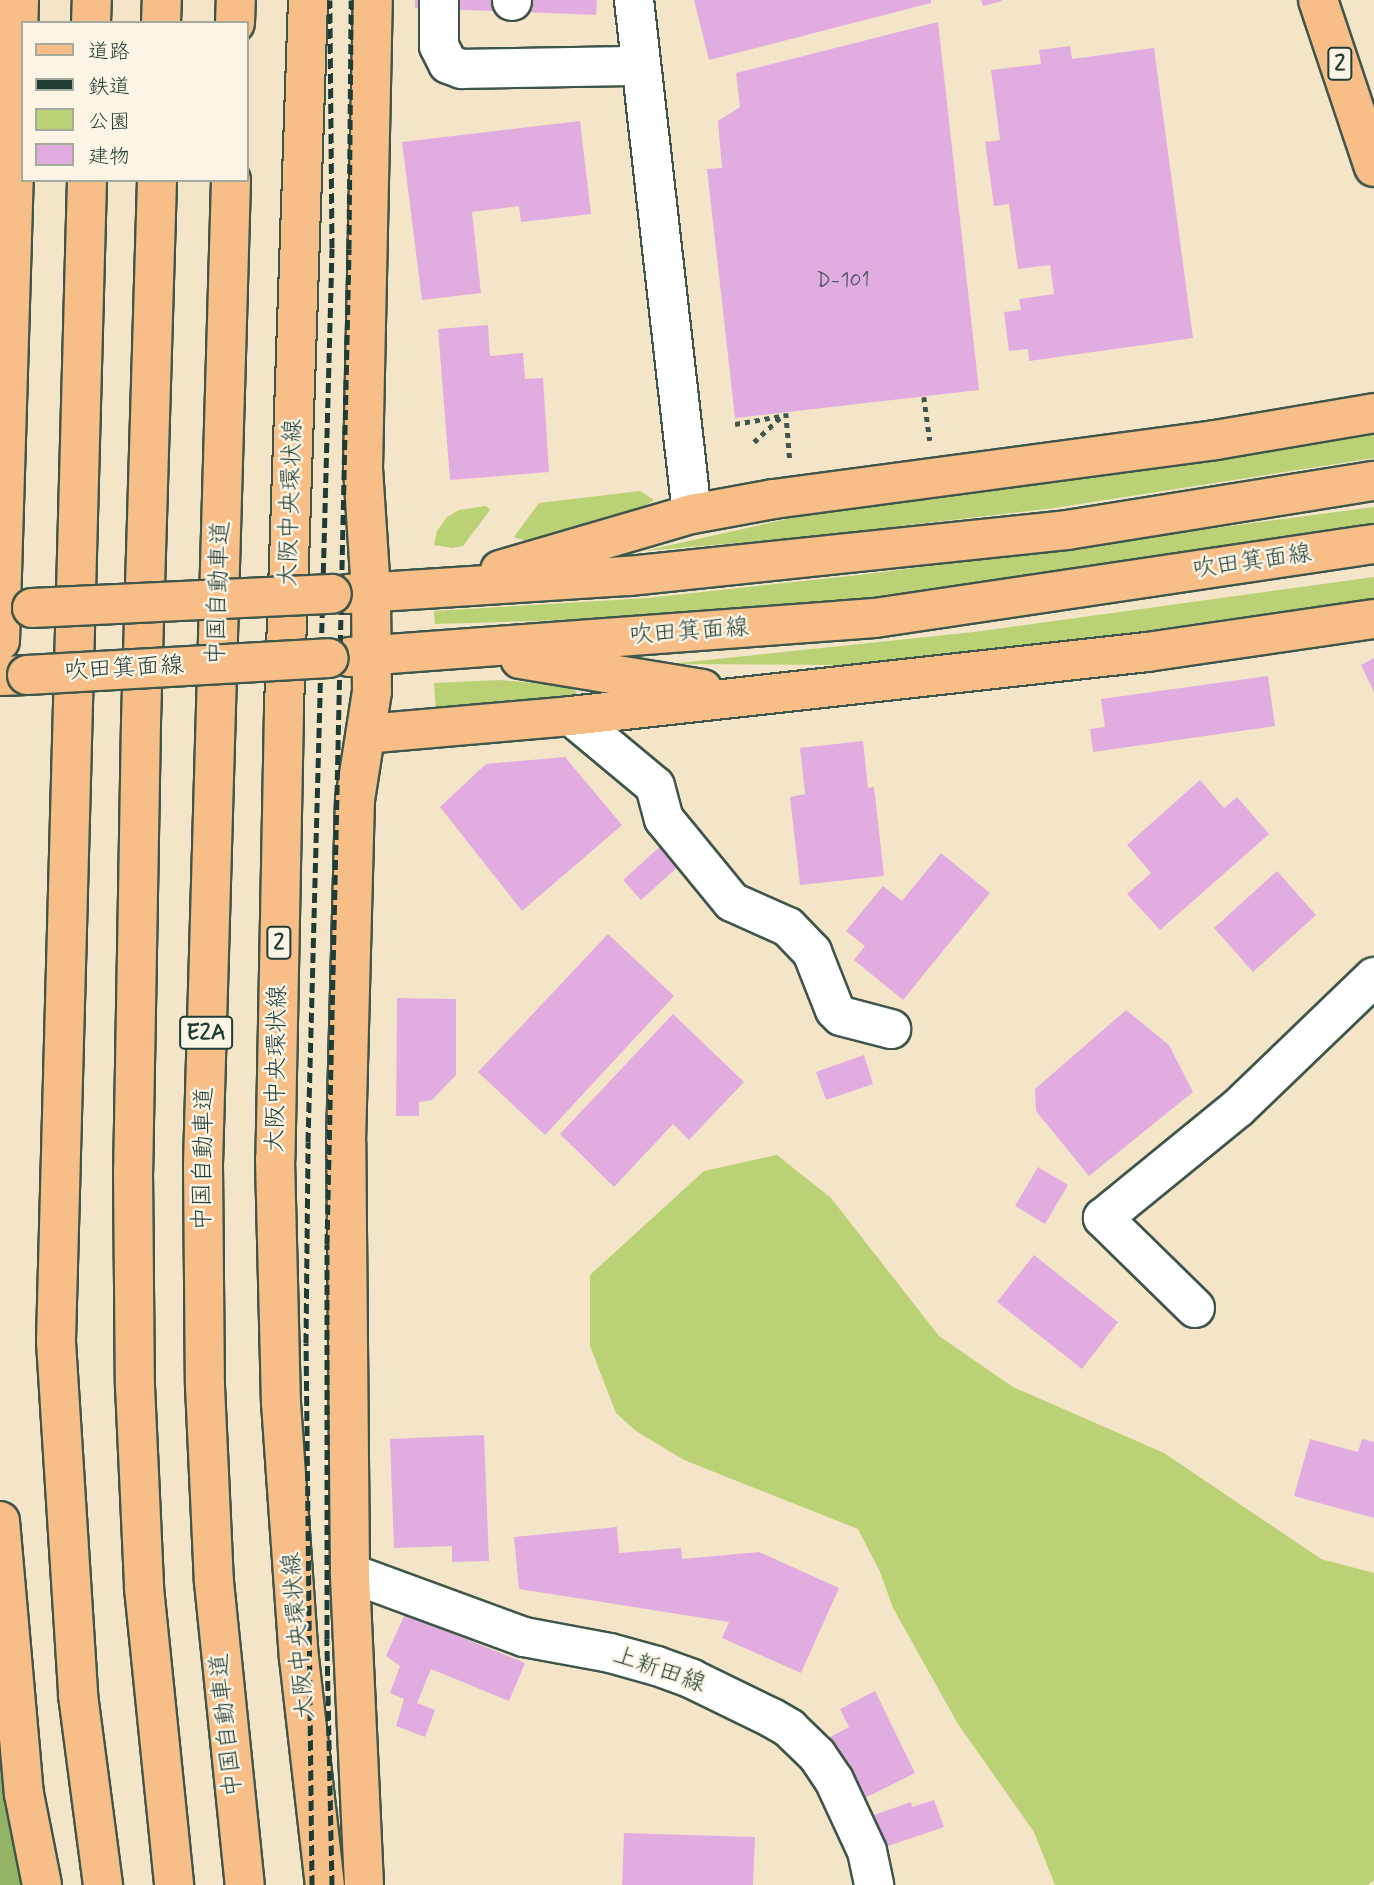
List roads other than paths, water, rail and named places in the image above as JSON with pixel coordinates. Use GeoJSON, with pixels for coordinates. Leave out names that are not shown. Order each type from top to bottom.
{"type":"FeatureCollection","features":[{"type":"Feature","properties":{"kind":"main road"},"geometry":{"type":"LineString","coordinates":[[19,0],[8,617],[629,576],[1067,530],[1374,481]]}},
{"type":"Feature","properties":{"kind":"main road"},"geometry":{"type":"LineString","coordinates":[[91,21],[92,0]]}},
{"type":"Feature","properties":{"kind":"main road"},"geometry":{"type":"LineString","coordinates":[[162,0],[162,21]]}},
{"type":"Feature","properties":{"kind":"main road"},"geometry":{"type":"LineString","coordinates":[[235,21],[236,0]]}},
{"type":"Feature","properties":{"kind":"main road","name":"大阪中央環状線"},"geometry":{"type":"LineString","coordinates":[[308,0],[285,696],[275,1159],[282,1416],[299,1658],[325,1885]]}},
{"type":"Feature","properties":{"kind":"main road"},"geometry":{"type":"LineString","coordinates":[[364,1885],[350,1573],[346,1142],[355,800],[372,692],[373,656],[363,468],[373,0]]}},
{"type":"Feature","properties":{"kind":"main road","name":"2"},"geometry":{"type":"LineString","coordinates":[[1318,0],[1374,167]]}},
{"type":"Feature","properties":{"kind":"main road"},"geometry":{"type":"LineString","coordinates":[[87,182],[56,1342],[78,1695],[103,1885]]}},
{"type":"Feature","properties":{"kind":"main road"},"geometry":{"type":"LineString","coordinates":[[157,182],[140,749],[133,1171],[134,1359],[144,1588],[174,1885]]}},
{"type":"Feature","properties":{"kind":"main road","name":"中国自動車道"},"geometry":{"type":"LineString","coordinates":[[231,182],[203,1180],[205,1386],[214,1581],[245,1885]]}},
{"type":"Feature","properties":{"kind":"main road"},"geometry":{"type":"LineString","coordinates":[[445,589],[519,564],[692,514],[825,490],[1215,440],[1374,413]]}},
{"type":"Feature","properties":{"kind":"main road","name":"吹田箕面線"},"geometry":{"type":"LineString","coordinates":[[13,675],[373,656],[875,618],[1374,544]]}},
{"type":"Feature","properties":{"kind":"main road"},"geometry":{"type":"LineString","coordinates":[[366,734],[571,716],[1147,652],[1374,618]]}},
{"type":"Feature","properties":{"kind":"main road"},"geometry":{"type":"LineString","coordinates":[[459,649],[750,697]]}},
{"type":"Feature","properties":{"kind":"main road"},"geometry":{"type":"LineString","coordinates":[[0,1521],[24,1794],[42,1885]]}},
{"type":"Feature","properties":{"kind":"street"},"geometry":{"type":"LineString","coordinates":[[439,0],[439,46],[448,64],[462,69],[641,66]]}},
{"type":"Feature","properties":{"kind":"street"},"geometry":{"type":"LineString","coordinates":[[634,0],[692,514]]}},
{"type":"Feature","properties":{"kind":"street"},"geometry":{"type":"LineString","coordinates":[[571,716],[654,786],[664,819],[732,902],[788,927],[811,952],[835,1010],[841,1016],[891,1029]]}},
{"type":"Feature","properties":{"kind":"street"},"geometry":{"type":"LineString","coordinates":[[1195,1308],[1103,1218],[1238,1108],[1374,977]]}},
{"type":"Feature","properties":{"kind":"street","name":"上新田線"},"geometry":{"type":"LineString","coordinates":[[350,1573],[524,1637],[637,1660],[692,1679],[789,1728],[817,1755],[834,1780],[867,1851],[874,1885]]}},
{"type":"Feature","properties":{"kind":"railway"},"geometry":{"type":"LineString","coordinates":[[312,1885],[306,1343],[308,1142],[332,248],[330,0]]}},
{"type":"Feature","properties":{"kind":"railway"},"geometry":{"type":"LineString","coordinates":[[332,1885],[327,1639],[327,1244],[349,249],[351,0]]}}]}
